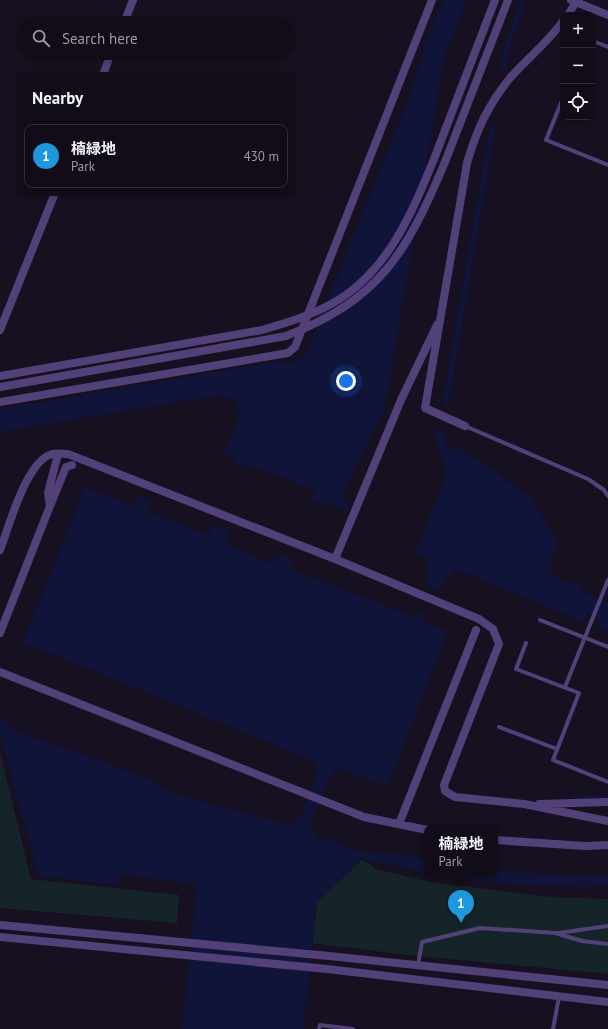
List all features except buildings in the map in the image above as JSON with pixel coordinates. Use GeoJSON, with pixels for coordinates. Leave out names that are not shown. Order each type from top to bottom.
{"type":"FeatureCollection","features":[{"type":"Feature","properties":{"kind":"street"},"geometry":{"type":"LineString","coordinates":[[127,16],[133,0]]}},
{"type":"Feature","properties":{"kind":"street"},"geometry":{"type":"LineString","coordinates":[[0,402],[288,353],[292,350],[295,347],[432,0]]}},
{"type":"Feature","properties":{"kind":"street"},"geometry":{"type":"LineString","coordinates":[[0,376],[262,330],[298,320],[333,303],[351,290],[373,269],[400,236],[416,204],[495,0]]}},
{"type":"Feature","properties":{"kind":"street"},"geometry":{"type":"LineString","coordinates":[[0,387],[286,336],[315,324],[344,308],[365,292],[388,269],[407,243],[424,211],[445,162],[508,0]]}},
{"type":"Feature","properties":{"kind":"street"},"geometry":{"type":"LineString","coordinates":[[569,12],[573,1],[608,15]]}},
{"type":"Feature","properties":{"kind":"street"},"geometry":{"type":"LineString","coordinates":[[465,426],[425,408],[467,163],[476,134],[489,106],[511,78],[560,24]]}},
{"type":"Feature","properties":{"kind":"street"},"geometry":{"type":"LineString","coordinates":[[104,72],[109,60]]}},
{"type":"Feature","properties":{"kind":"street"},"geometry":{"type":"LineString","coordinates":[[0,330],[54,196]]}},
{"type":"Feature","properties":{"kind":"street"},"geometry":{"type":"LineString","coordinates":[[335,559],[402,400],[441,316]]}},
{"type":"Feature","properties":{"kind":"street"},"geometry":{"type":"LineString","coordinates":[[0,550],[24,487],[33,471],[43,459],[52,454],[68,454],[335,559],[478,618],[493,629],[499,644],[444,785],[445,791],[455,797],[524,804],[608,821]]}},
{"type":"Feature","properties":{"kind":"street"},"geometry":{"type":"LineString","coordinates":[[50,506],[48,493],[58,454]]}},
{"type":"Feature","properties":{"kind":"street"},"geometry":{"type":"LineString","coordinates":[[0,633],[66,467],[72,464]]}},
{"type":"Feature","properties":{"kind":"street"},"geometry":{"type":"LineString","coordinates":[[399,824],[476,630]]}},
{"type":"Feature","properties":{"kind":"street"},"geometry":{"type":"LineString","coordinates":[[0,672],[364,817],[424,829]]}},
{"type":"Feature","properties":{"kind":"street"},"geometry":{"type":"LineString","coordinates":[[524,804],[608,802]]}},
{"type":"Feature","properties":{"kind":"street"},"geometry":{"type":"LineString","coordinates":[[498,840],[585,846],[608,844]]}},
{"type":"Feature","properties":{"kind":"street"},"geometry":{"type":"LineString","coordinates":[[0,925],[168,940],[608,985]]}},
{"type":"Feature","properties":{"kind":"street"},"geometry":{"type":"LineString","coordinates":[[0,937],[167,952],[328,969],[608,1002]]}},
{"type":"Feature","properties":{"kind":"lane"},"geometry":{"type":"LineString","coordinates":[[596,42],[608,47]]}},
{"type":"Feature","properties":{"kind":"lane"},"geometry":{"type":"LineString","coordinates":[[560,105],[546,140],[608,165]]}},
{"type":"Feature","properties":{"kind":"lane"},"geometry":{"type":"LineString","coordinates":[[465,426],[588,479],[604,490],[608,496]]}},
{"type":"Feature","properties":{"kind":"lane"},"geometry":{"type":"LineString","coordinates":[[565,687],[608,580]]}},
{"type":"Feature","properties":{"kind":"lane"},"geometry":{"type":"LineString","coordinates":[[540,620],[608,647]]}},
{"type":"Feature","properties":{"kind":"lane"},"geometry":{"type":"LineString","coordinates":[[526,643],[516,669],[579,693],[553,760],[608,782]]}},
{"type":"Feature","properties":{"kind":"lane"},"geometry":{"type":"LineString","coordinates":[[499,727],[557,749]]}},
{"type":"Feature","properties":{"kind":"lane"},"geometry":{"type":"LineString","coordinates":[[418,966],[422,942],[451,934],[480,928],[555,933],[608,926]]}},
{"type":"Feature","properties":{"kind":"lane"},"geometry":{"type":"LineString","coordinates":[[555,933],[582,941],[608,944]]}},
{"type":"Feature","properties":{"kind":"lane"},"geometry":{"type":"LineString","coordinates":[[552,1029],[559,997]]}},
{"type":"Feature","properties":{"kind":"lane"},"geometry":{"type":"LineString","coordinates":[[319,1029],[320,1025],[353,1029]]}},
{"type":"Feature","properties":{"kind":"shaded area"},"geometry":{"type":"Polygon","coordinates":[[[443,0],[467,0],[444,58],[385,407],[341,495],[349,506],[347,511],[328,502],[326,504],[312,499],[316,490],[253,466],[252,469],[234,462],[235,459],[223,454],[239,417],[238,406],[235,401],[222,395],[0,432],[0,409],[279,361],[287,365],[305,356],[411,92],[426,41],[443,0]]]}},
{"type":"Feature","properties":{"kind":"shaded area"},"geometry":{"type":"Polygon","coordinates":[[[521,1],[526,4],[510,44],[506,70],[500,69],[505,42],[521,1]]]}},
{"type":"Feature","properties":{"kind":"shaded area"},"geometry":{"type":"Polygon","coordinates":[[[491,123],[496,123],[448,406],[442,405],[491,123]]]}},
{"type":"Feature","properties":{"kind":"shaded area"},"geometry":{"type":"Polygon","coordinates":[[[435,429],[443,430],[449,453],[454,446],[493,469],[505,480],[534,499],[535,505],[559,543],[551,559],[551,574],[559,580],[570,581],[577,584],[585,593],[608,604],[608,632],[596,627],[599,618],[588,613],[584,622],[456,569],[434,591],[428,587],[427,559],[415,553],[447,473],[443,471],[446,465],[436,441],[435,429]]]}},
{"type":"Feature","properties":{"kind":"shaded area"},"geometry":{"type":"Polygon","coordinates":[[[85,487],[134,506],[138,496],[151,501],[148,512],[209,535],[213,524],[229,531],[225,542],[227,545],[271,563],[276,561],[279,554],[294,560],[290,569],[416,618],[419,610],[426,613],[424,622],[448,631],[388,786],[337,768],[325,786],[310,825],[316,837],[334,841],[345,847],[369,853],[394,853],[424,858],[424,871],[362,859],[317,903],[303,1029],[182,1029],[197,885],[122,874],[117,885],[39,876],[0,736],[0,713],[8,725],[20,733],[66,748],[144,777],[174,794],[290,825],[300,818],[317,774],[316,762],[23,642],[85,487]]]}},
{"type":"Feature","properties":{"kind":"shaded area"},"geometry":{"type":"Polygon","coordinates":[[[0,752],[31,879],[179,895],[177,923],[0,908],[0,752]]]}},
{"type":"Feature","properties":{"kind":"shaded area"},"geometry":{"type":"Polygon","coordinates":[[[362,859],[376,869],[435,883],[551,897],[608,899],[608,974],[407,955],[312,943],[317,903],[362,859]]]}},
{"type":"Feature","properties":{"kind":"shaded area"},"geometry":{"type":"Polygon","coordinates":[[[498,870],[557,875],[608,876],[608,886],[565,887],[522,885],[453,877],[498,877],[498,870]]]}},
{"type":"Feature","properties":{"kind":"waterway"},"geometry":{"type":"LineString","coordinates":[[570,797],[608,797]]}},
{"type":"Feature","properties":{"kind":"place","name":"楠緑地"},"geometry":{"type":"Point","coordinates":[461,923]}}]}
